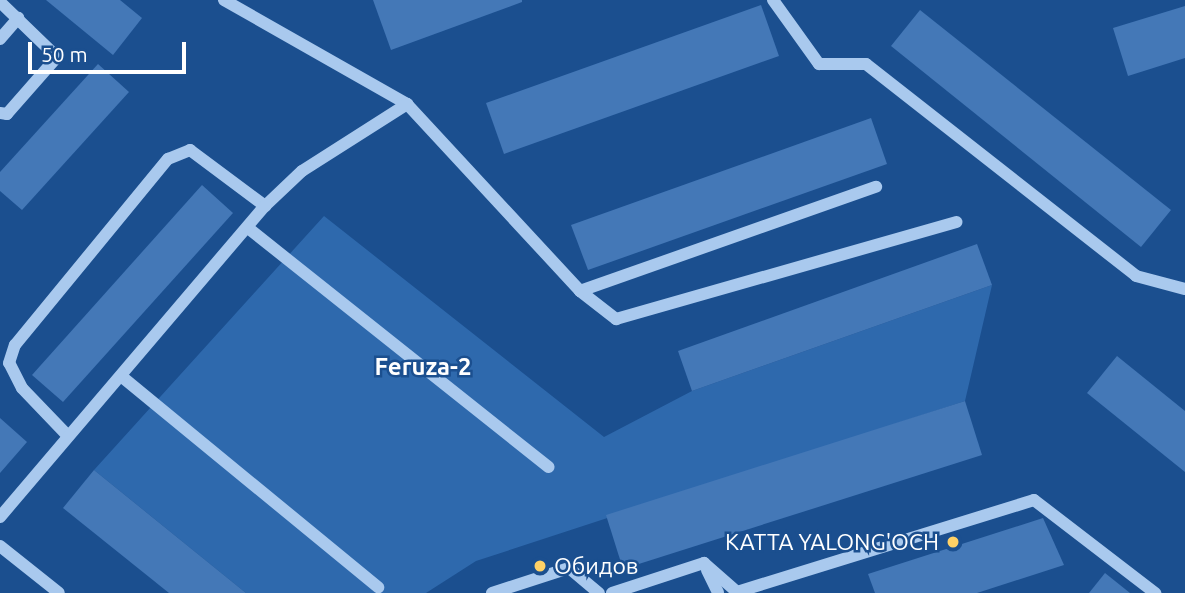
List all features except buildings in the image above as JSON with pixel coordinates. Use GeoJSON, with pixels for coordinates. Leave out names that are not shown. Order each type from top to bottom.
{"type":"FeatureCollection","features":[{"type":"Feature","properties":{"kind":"lane"},"geometry":{"type":"LineString","coordinates":[[224,0],[407,104],[580,291],[626,321],[956,222]]}},
{"type":"Feature","properties":{"kind":"lane"},"geometry":{"type":"LineString","coordinates":[[773,0],[819,64],[866,64],[1136,276],[1185,289]]}},
{"type":"Feature","properties":{"kind":"lane"},"geometry":{"type":"LineString","coordinates":[[0,2],[53,48],[56,64],[2,117]]}},
{"type":"Feature","properties":{"kind":"lane"},"geometry":{"type":"LineString","coordinates":[[0,39],[18,18]]}},
{"type":"Feature","properties":{"kind":"lane"},"geometry":{"type":"LineString","coordinates":[[0,517],[265,206],[302,172],[407,104]]}},
{"type":"Feature","properties":{"kind":"lane"},"geometry":{"type":"LineString","coordinates":[[0,362],[178,150],[190,150],[265,206]]}},
{"type":"Feature","properties":{"kind":"lane"},"geometry":{"type":"LineString","coordinates":[[580,291],[876,187]]}},
{"type":"Feature","properties":{"kind":"lane"},"geometry":{"type":"LineString","coordinates":[[248,228],[549,467]]}},
{"type":"Feature","properties":{"kind":"lane"},"geometry":{"type":"LineString","coordinates":[[15,345],[9,363],[22,388],[68,436]]}},
{"type":"Feature","properties":{"kind":"lane"},"geometry":{"type":"LineString","coordinates":[[121,376],[377,587]]}},
{"type":"Feature","properties":{"kind":"lane"},"geometry":{"type":"LineString","coordinates":[[704,563],[737,592],[1034,500],[1155,593]]}},
{"type":"Feature","properties":{"kind":"lane"},"geometry":{"type":"LineString","coordinates":[[0,546],[59,593]]}},
{"type":"Feature","properties":{"kind":"lane"},"geometry":{"type":"LineString","coordinates":[[612,593],[704,563]]}},
{"type":"Feature","properties":{"kind":"lane"},"geometry":{"type":"LineString","coordinates":[[704,563],[718,593]]}},
{"type":"Feature","properties":{"kind":"lane"},"geometry":{"type":"LineString","coordinates":[[492,593],[569,568],[599,593]]}},
{"type":"Feature","properties":{"kind":"shaded area"},"geometry":{"type":"Polygon","coordinates":[[[324,216],[604,437],[692,391],[992,285],[965,401],[476,561],[426,593],[246,593],[94,470],[324,216]]]}},
{"type":"Feature","properties":{"kind":"place","name":"KATTA YALONG'OCH"},"geometry":{"type":"Point","coordinates":[953,542]}},
{"type":"Feature","properties":{"kind":"place","name":"Обидов"},"geometry":{"type":"Point","coordinates":[540,566]}},
{"type":"Feature","properties":{"kind":"district","name":"Feruza-2"},"geometry":{"type":"Point","coordinates":[423,367]}}]}
